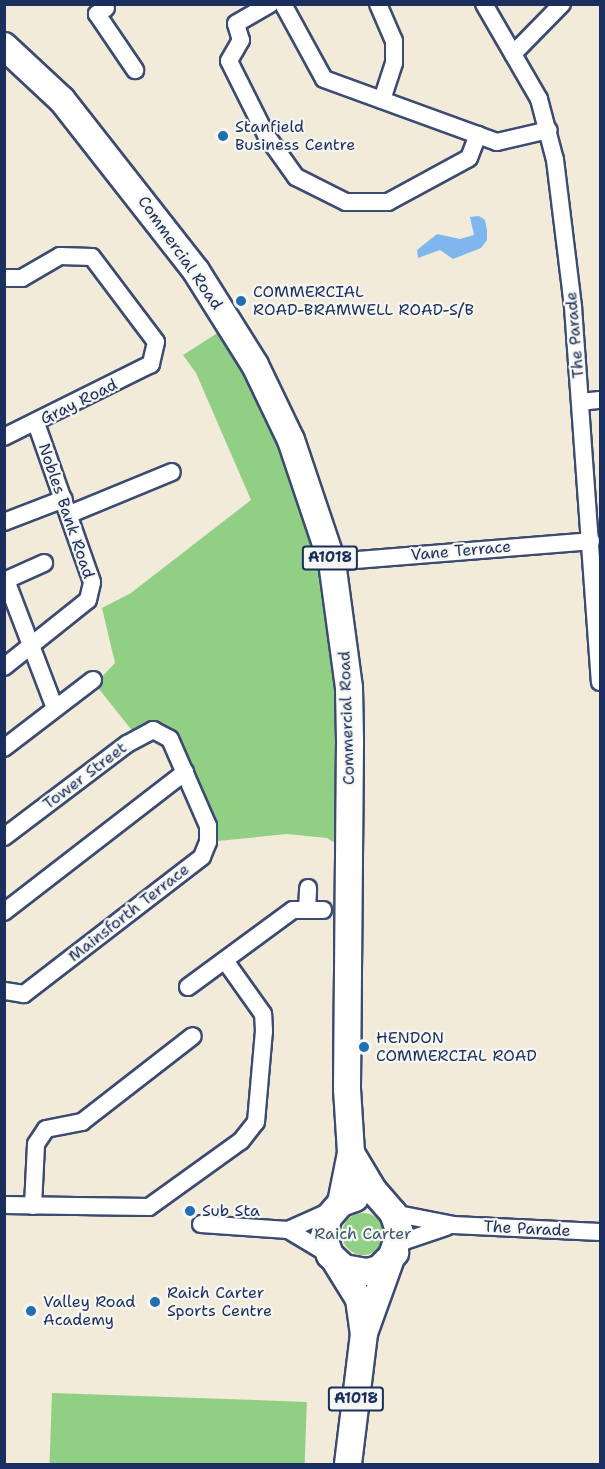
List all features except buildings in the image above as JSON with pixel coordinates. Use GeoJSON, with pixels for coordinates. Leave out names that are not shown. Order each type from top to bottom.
{"type":"FeatureCollection","features":[{"type":"Feature","properties":{"kind":"highway","name":"Commercial Road"},"geometry":{"type":"LineString","coordinates":[[8,54],[62,100],[202,280],[255,365],[291,440],[332,562],[349,688],[347,1089],[351,1153],[337,1207],[325,1227],[333,1258],[358,1299],[364,1333]]}},
{"type":"Feature","properties":{"kind":"highway","name":"Commercial Road"},"geometry":{"type":"LineString","coordinates":[[348,1464],[364,1333],[397,1248],[390,1210],[351,1153]]}},
{"type":"Feature","properties":{"kind":"highway"},"geometry":{"type":"LineString","coordinates":[[337,1207],[364,1197],[390,1210]]}},
{"type":"Feature","properties":{"kind":"highway"},"geometry":{"type":"LineString","coordinates":[[333,1258],[356,1272],[368,1272],[379,1269],[397,1248]]}},
{"type":"Feature","properties":{"kind":"street"},"geometry":{"type":"LineString","coordinates":[[270,4],[236,24],[240,40],[229,61],[266,135],[296,177],[346,202],[388,202],[469,158],[478,135]]}},
{"type":"Feature","properties":{"kind":"street"},"geometry":{"type":"LineString","coordinates":[[283,4],[324,79],[497,141],[549,130]]}},
{"type":"Feature","properties":{"kind":"street"},"geometry":{"type":"LineString","coordinates":[[378,4],[394,41],[394,63],[382,100]]}},
{"type":"Feature","properties":{"kind":"street","name":"The Parade"},"geometry":{"type":"LineString","coordinates":[[484,4],[539,99],[549,130],[573,307],[600,682]]}},
{"type":"Feature","properties":{"kind":"street"},"geometry":{"type":"LineString","coordinates":[[513,54],[562,4]]}},
{"type":"Feature","properties":{"kind":"street"},"geometry":{"type":"LineString","coordinates":[[108,6],[97,15],[135,70]]}},
{"type":"Feature","properties":{"kind":"street","name":"Gray Road"},"geometry":{"type":"LineString","coordinates":[[4,278],[22,278],[60,256],[92,257],[156,342],[151,364],[4,437]]}},
{"type":"Feature","properties":{"kind":"street"},"geometry":{"type":"LineString","coordinates":[[580,402],[600,400]]}},
{"type":"Feature","properties":{"kind":"street","name":"Nobles Bank Road"},"geometry":{"type":"LineString","coordinates":[[31,646],[88,600],[92,582],[36,423]]}},
{"type":"Feature","properties":{"kind":"street"},"geometry":{"type":"LineString","coordinates":[[4,522],[67,507],[172,472]]}},
{"type":"Feature","properties":{"kind":"street","name":"Vane Terrace"},"geometry":{"type":"LineString","coordinates":[[332,562],[591,541]]}},
{"type":"Feature","properties":{"kind":"street"},"geometry":{"type":"LineString","coordinates":[[44,563],[5,580],[55,708]]}},
{"type":"Feature","properties":{"kind":"street"},"geometry":{"type":"LineString","coordinates":[[4,667],[31,646]]}},
{"type":"Feature","properties":{"kind":"street"},"geometry":{"type":"LineString","coordinates":[[4,748],[93,680]]}},
{"type":"Feature","properties":{"kind":"street","name":"Tower Street"},"geometry":{"type":"LineString","coordinates":[[4,837],[127,744],[153,730],[170,739]]}},
{"type":"Feature","properties":{"kind":"street","name":"Mainsforth Terrace"},"geometry":{"type":"LineString","coordinates":[[7,993],[24,994],[202,857],[208,842],[208,826],[170,739]]}},
{"type":"Feature","properties":{"kind":"street"},"geometry":{"type":"LineString","coordinates":[[4,912],[184,772]]}},
{"type":"Feature","properties":{"kind":"street"},"geometry":{"type":"LineString","coordinates":[[188,987],[226,962],[293,910],[315,910],[308,888]]}},
{"type":"Feature","properties":{"kind":"street"},"geometry":{"type":"LineString","coordinates":[[4,1205],[149,1207],[241,1141],[256,1122],[263,1014],[226,962]]}},
{"type":"Feature","properties":{"kind":"street"},"geometry":{"type":"LineString","coordinates":[[33,1206],[36,1144],[46,1129],[82,1122],[193,1036]]}},
{"type":"Feature","properties":{"kind":"street"},"geometry":{"type":"LineString","coordinates":[[288,1230],[337,1207]]}},
{"type":"Feature","properties":{"kind":"street","name":"The Parade"},"geometry":{"type":"LineString","coordinates":[[390,1210],[453,1225],[600,1232]]}},
{"type":"Feature","properties":{"kind":"street"},"geometry":{"type":"LineString","coordinates":[[201,1224],[288,1230],[333,1258]]}},
{"type":"Feature","properties":{"kind":"street","name":"The Parade"},"geometry":{"type":"LineString","coordinates":[[397,1248],[453,1225]]}},
{"type":"Feature","properties":{"kind":"green space"},"geometry":{"type":"Polygon","coordinates":[[[230,325],[332,562],[349,852],[327,838],[287,834],[208,842],[170,739],[138,738],[95,684],[115,663],[102,608],[131,593],[251,500],[196,373],[183,355],[230,325]]]}},
{"type":"Feature","properties":{"kind":"green space","name":"Raich Carter"},"geometry":{"type":"Polygon","coordinates":[[[363,1213],[378,1219],[384,1234],[378,1249],[363,1255],[348,1249],[342,1234],[348,1219],[363,1213]]]}},
{"type":"Feature","properties":{"kind":"green space"},"geometry":{"type":"Polygon","coordinates":[[[52,1393],[307,1402],[305,1464],[50,1464],[52,1393]]]}},
{"type":"Feature","properties":{"kind":"water"},"geometry":{"type":"Polygon","coordinates":[[[479,216],[485,220],[487,230],[487,240],[481,248],[453,259],[440,250],[418,258],[417,250],[437,234],[460,239],[474,235],[470,217],[479,216]]]}},
{"type":"Feature","properties":{"kind":"place","name":"Stanfield Business Centre"},"geometry":{"type":"Point","coordinates":[223,136]}},
{"type":"Feature","properties":{"kind":"place","name":"COMMERCIAL ROAD-BRAMWELL ROAD-S/B"},"geometry":{"type":"Point","coordinates":[241,301]}},
{"type":"Feature","properties":{"kind":"place","name":"HENDON COMMERCIAL ROAD"},"geometry":{"type":"Point","coordinates":[364,1047]}},
{"type":"Feature","properties":{"kind":"place","name":"Sub Sta"},"geometry":{"type":"Point","coordinates":[190,1211]}},
{"type":"Feature","properties":{"kind":"place","name":"Raich Carter Sports Centre"},"geometry":{"type":"Point","coordinates":[155,1302]}},
{"type":"Feature","properties":{"kind":"place","name":"Valley Road Academy"},"geometry":{"type":"Point","coordinates":[31,1311]}}]}
